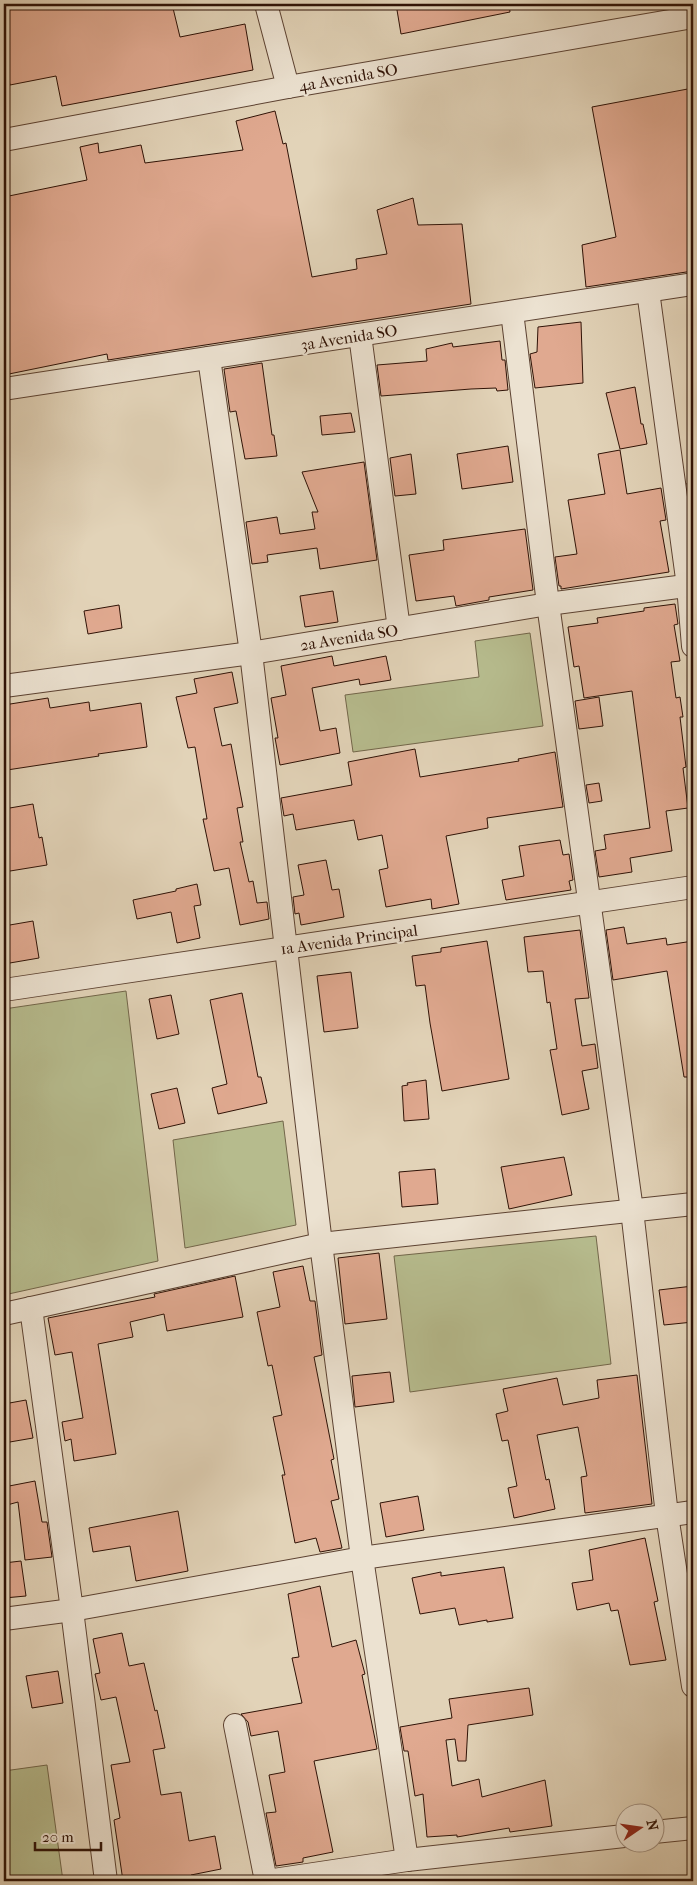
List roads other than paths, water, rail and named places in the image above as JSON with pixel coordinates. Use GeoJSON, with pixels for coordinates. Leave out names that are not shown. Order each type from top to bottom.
{"type":"FeatureCollection","features":[{"type":"Feature","properties":{"kind":"street"},"geometry":{"type":"LineString","coordinates":[[266,4],[288,87]]}},
{"type":"Feature","properties":{"kind":"street","name":"4a Avenida SO"},"geometry":{"type":"LineString","coordinates":[[4,140],[288,87],[693,17]]}},
{"type":"Feature","properties":{"kind":"street","name":"3a Avenida SO"},"geometry":{"type":"LineString","coordinates":[[4,389],[693,284]]}},
{"type":"Feature","properties":{"kind":"street"},"geometry":{"type":"LineString","coordinates":[[648,291],[691,585],[693,646]]}},
{"type":"Feature","properties":{"kind":"street"},"geometry":{"type":"LineString","coordinates":[[512,312],[548,604],[632,1210],[667,1516],[693,1686]]}},
{"type":"Feature","properties":{"kind":"street"},"geometry":{"type":"LineString","coordinates":[[360,335],[399,629]]}},
{"type":"Feature","properties":{"kind":"street"},"geometry":{"type":"LineString","coordinates":[[209,358],[252,654],[321,1244],[362,1558],[407,1860]]}},
{"type":"Feature","properties":{"kind":"street","name":"2a Avenida SO"},"geometry":{"type":"LineString","coordinates":[[4,686],[252,654],[548,604],[691,585]]}},
{"type":"Feature","properties":{"kind":"street","name":"1a Avenida Principal"},"geometry":{"type":"LineString","coordinates":[[4,990],[693,887]]}},
{"type":"Feature","properties":{"kind":"street"},"geometry":{"type":"LineString","coordinates":[[4,1314],[321,1244],[693,1204]]}},
{"type":"Feature","properties":{"kind":"street"},"geometry":{"type":"LineString","coordinates":[[31,1308],[106,1881]]}},
{"type":"Feature","properties":{"kind":"street"},"geometry":{"type":"LineString","coordinates":[[4,1619],[72,1610],[362,1558],[693,1512]]}},
{"type":"Feature","properties":{"kind":"street"},"geometry":{"type":"LineString","coordinates":[[235,1725],[266,1881],[407,1860],[614,1837]]}},
{"type":"Feature","properties":{"kind":"street"},"geometry":{"type":"LineString","coordinates":[[664,1831],[693,1828]]}}]}
